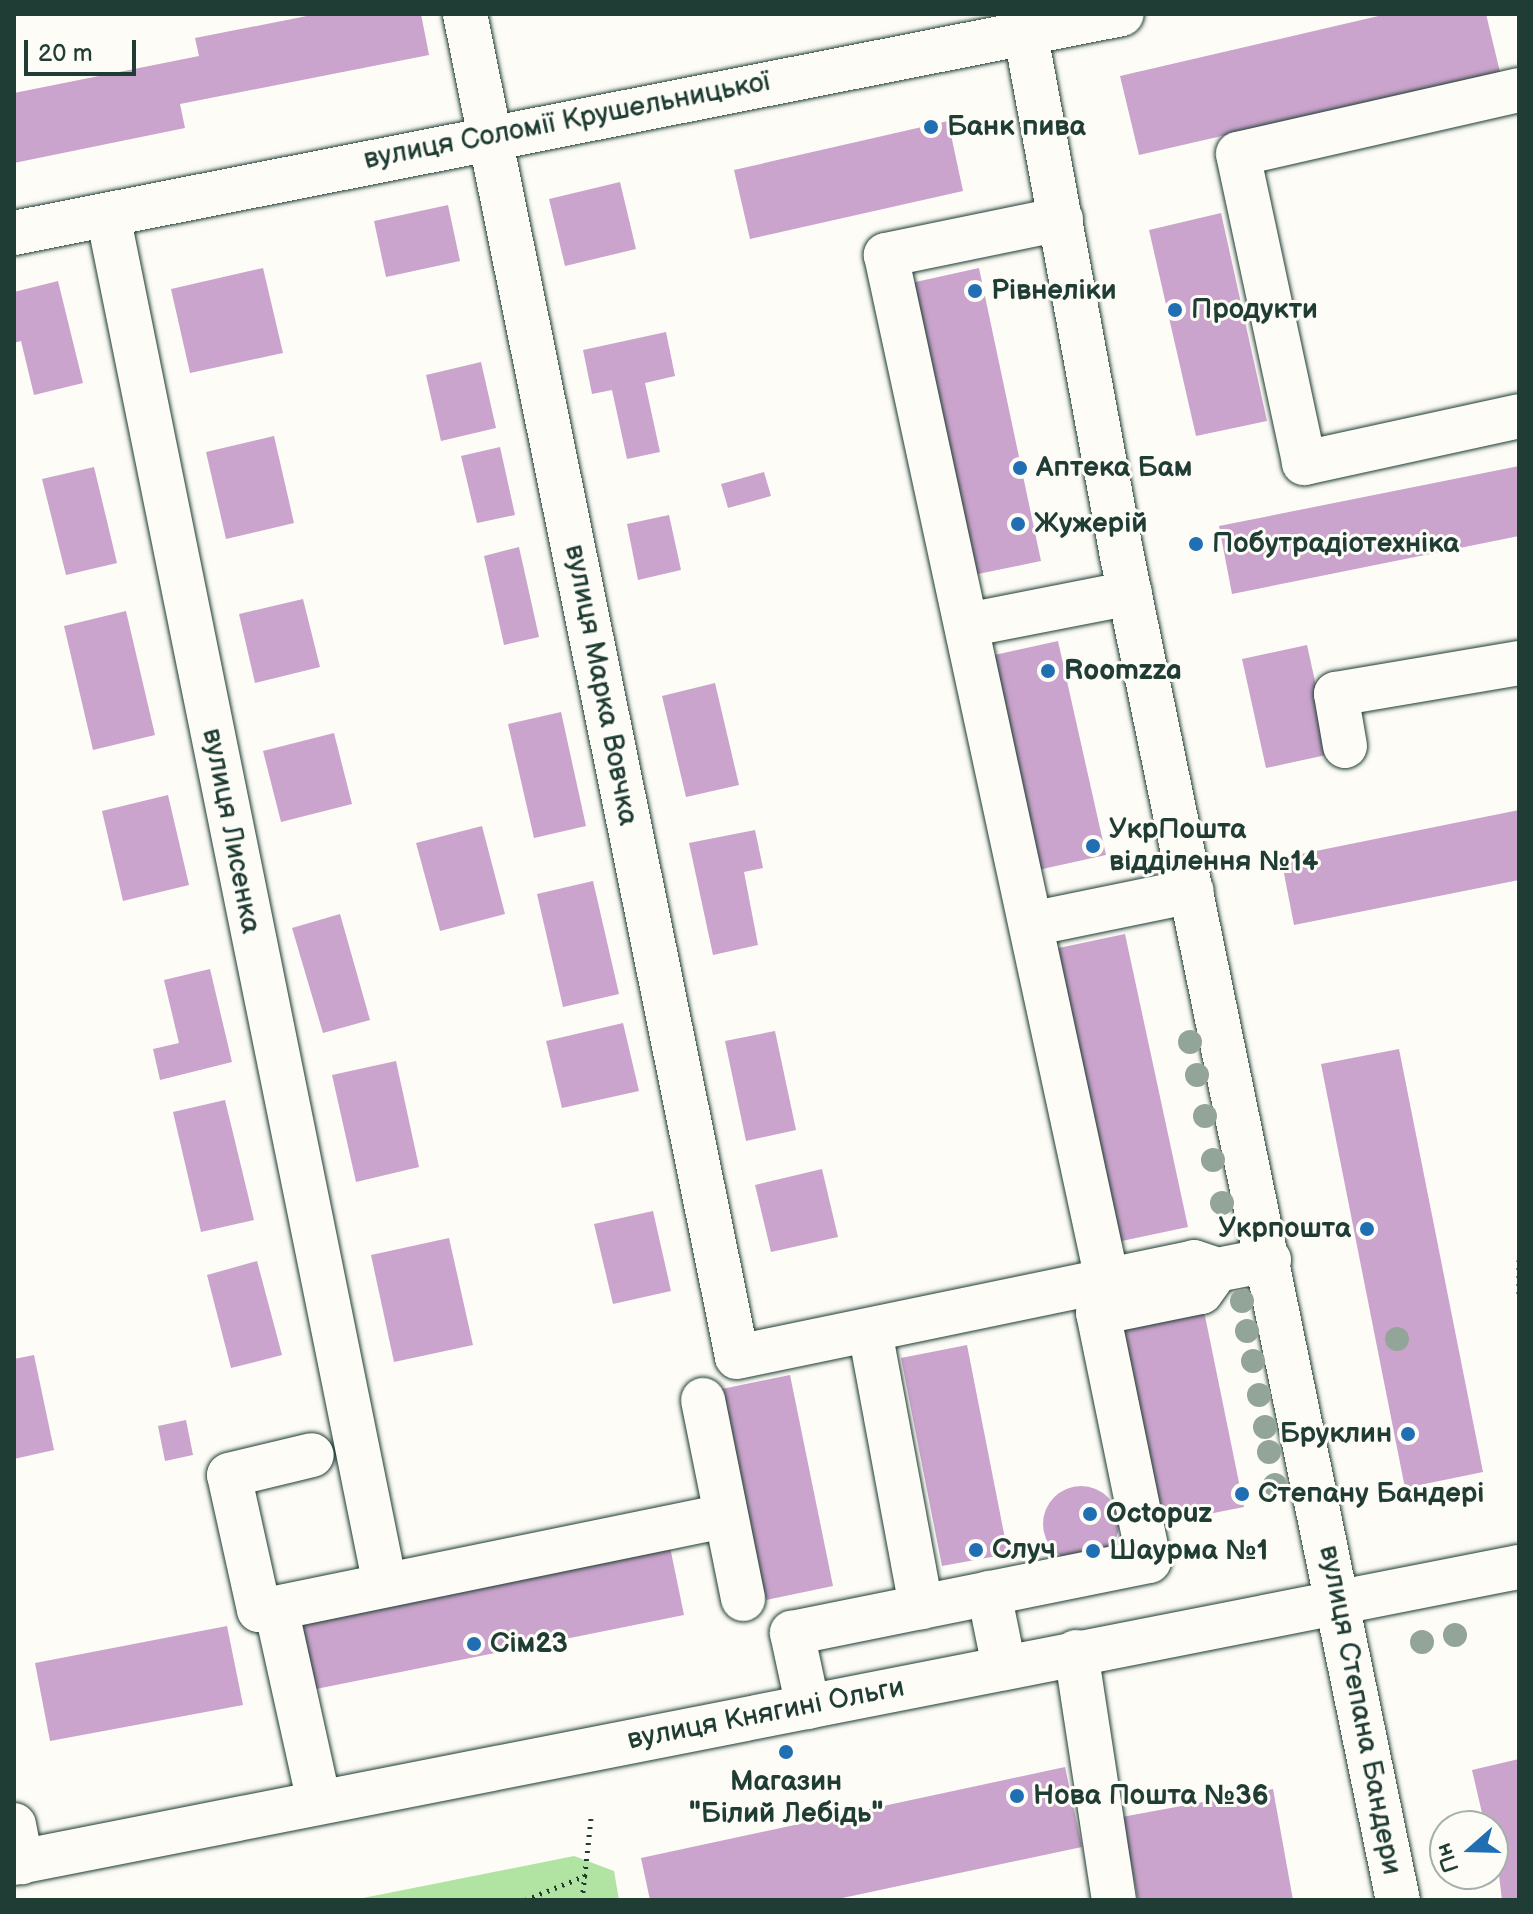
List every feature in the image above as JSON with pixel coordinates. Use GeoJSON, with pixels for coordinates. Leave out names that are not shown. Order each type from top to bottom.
{"type":"FeatureCollection","features":[{"type":"Feature","properties":{"kind":"street","name":"вулиця Марка Вовчка"},"geometry":{"type":"LineString","coordinates":[[465,14],[737,1357],[870,1331]]}},
{"type":"Feature","properties":{"kind":"street","name":"вулиця Соломії Крушельницької"},"geometry":{"type":"LineString","coordinates":[[14,233],[1024,23],[1122,14]]}},
{"type":"Feature","properties":{"kind":"street","name":"вулиця Степана Бандери"},"geometry":{"type":"LineString","coordinates":[[1024,23],[1130,593],[1398,1900]]}},
{"type":"Feature","properties":{"kind":"street"},"geometry":{"type":"LineString","coordinates":[[1519,90],[1238,154],[1304,463],[1519,416]]}},
{"type":"Feature","properties":{"kind":"street","name":"вулиця Лисенка"},"geometry":{"type":"LineString","coordinates":[[108,215],[333,1451],[385,1585]]}},
{"type":"Feature","properties":{"kind":"street"},"geometry":{"type":"LineString","coordinates":[[1061,219],[886,255],[1107,1280]]}},
{"type":"Feature","properties":{"kind":"street"},"geometry":{"type":"LineString","coordinates":[[967,625],[1130,593]]}},
{"type":"Feature","properties":{"kind":"street"},"geometry":{"type":"LineString","coordinates":[[1345,746],[1336,694],[1519,663]]}},
{"type":"Feature","properties":{"kind":"street"},"geometry":{"type":"LineString","coordinates":[[1031,924],[1192,891]]}},
{"type":"Feature","properties":{"kind":"street"},"geometry":{"type":"LineString","coordinates":[[921,1607],[870,1331],[1194,1262],[1217,1270],[1269,1260]]}},
{"type":"Feature","properties":{"kind":"street"},"geometry":{"type":"LineString","coordinates":[[808,1707],[792,1633],[1149,1561],[1098,1313],[1201,1292],[1217,1270]]}},
{"type":"Feature","properties":{"kind":"street"},"geometry":{"type":"LineString","coordinates":[[703,1400],[743,1599]]}},
{"type":"Feature","properties":{"kind":"street"},"geometry":{"type":"LineString","coordinates":[[333,1451],[229,1475],[259,1610],[725,1516]]}},
{"type":"Feature","properties":{"kind":"street","name":"вулиця Княгині Ольги"},"geometry":{"type":"LineString","coordinates":[[16,1850],[319,1802],[1519,1567]]}},
{"type":"Feature","properties":{"kind":"street"},"geometry":{"type":"LineString","coordinates":[[989,1593],[1004,1667]]}},
{"type":"Feature","properties":{"kind":"street"},"geometry":{"type":"LineString","coordinates":[[276,1608],[319,1802]]}},
{"type":"Feature","properties":{"kind":"street"},"geometry":{"type":"LineString","coordinates":[[1076,1652],[1114,1900]]}},
{"type":"Feature","properties":{"kind":"path"},"geometry":{"type":"LineString","coordinates":[[1519,1260],[1519,1296]]}},
{"type":"Feature","properties":{"kind":"path"},"geometry":{"type":"LineString","coordinates":[[582,1900],[588,1874],[591,1818]]}},
{"type":"Feature","properties":{"kind":"path"},"geometry":{"type":"LineString","coordinates":[[525,1900],[588,1874]]}},
{"type":"Feature","properties":{"kind":"green space"},"geometry":{"type":"Polygon","coordinates":[[[574,1856],[614,1871],[619,1900],[353,1900],[574,1856]]]}},
{"type":"Feature","properties":{"kind":"building"},"geometry":{"type":"Polygon","coordinates":[[[317,14],[421,14],[429,55],[180,104],[185,128],[14,163],[14,93],[199,56],[195,38],[317,14]]]}},
{"type":"Feature","properties":{"kind":"building"},"geometry":{"type":"Polygon","coordinates":[[[1387,14],[1486,14],[1500,72],[1139,155],[1120,76],[1387,14]]]}},
{"type":"Feature","properties":{"kind":"building"},"geometry":{"type":"Polygon","coordinates":[[[948,121],[963,191],[750,239],[734,170],[948,121]]]}},
{"type":"Feature","properties":{"kind":"building"},"geometry":{"type":"Polygon","coordinates":[[[620,182],[636,249],[565,266],[549,199],[620,182]]]}},
{"type":"Feature","properties":{"kind":"building"},"geometry":{"type":"Polygon","coordinates":[[[448,205],[460,261],[386,277],[374,221],[448,205]]]}},
{"type":"Feature","properties":{"kind":"building"},"geometry":{"type":"Polygon","coordinates":[[[1221,213],[1267,421],[1196,436],[1149,230],[1221,213]]]}},
{"type":"Feature","properties":{"kind":"building"},"geometry":{"type":"Polygon","coordinates":[[[263,268],[283,353],[190,373],[171,289],[263,268]]]}},
{"type":"Feature","properties":{"kind":"building"},"geometry":{"type":"Polygon","coordinates":[[[979,268],[1041,561],[973,575],[911,283],[979,268]]]}},
{"type":"Feature","properties":{"kind":"building"},"geometry":{"type":"Polygon","coordinates":[[[58,281],[83,383],[34,395],[21,341],[14,343],[14,292],[58,281]]]}},
{"type":"Feature","properties":{"kind":"building"},"geometry":{"type":"Polygon","coordinates":[[[666,332],[675,376],[645,383],[660,452],[627,459],[612,390],[592,394],[583,350],[666,332]]]}},
{"type":"Feature","properties":{"kind":"building"},"geometry":{"type":"Polygon","coordinates":[[[481,362],[496,428],[441,441],[426,375],[481,362]]]}},
{"type":"Feature","properties":{"kind":"building"},"geometry":{"type":"Polygon","coordinates":[[[274,436],[294,523],[226,539],[206,452],[274,436]]]}},
{"type":"Feature","properties":{"kind":"building"},"geometry":{"type":"Polygon","coordinates":[[[500,447],[515,515],[477,523],[461,456],[500,447]]]}},
{"type":"Feature","properties":{"kind":"building"},"geometry":{"type":"Polygon","coordinates":[[[1519,466],[1519,536],[1232,594],[1219,526],[1519,466]]]}},
{"type":"Feature","properties":{"kind":"building"},"geometry":{"type":"Polygon","coordinates":[[[94,467],[117,563],[66,575],[42,479],[94,467]]]}},
{"type":"Feature","properties":{"kind":"building"},"geometry":{"type":"Polygon","coordinates":[[[764,472],[771,496],[728,508],[721,484],[764,472]]]}},
{"type":"Feature","properties":{"kind":"building"},"geometry":{"type":"Polygon","coordinates":[[[669,515],[681,570],[638,580],[627,524],[669,515]]]}},
{"type":"Feature","properties":{"kind":"building"},"geometry":{"type":"Polygon","coordinates":[[[519,547],[539,637],[504,645],[484,556],[519,547]]]}},
{"type":"Feature","properties":{"kind":"building"},"geometry":{"type":"Polygon","coordinates":[[[303,599],[320,667],[255,683],[239,614],[303,599]]]}},
{"type":"Feature","properties":{"kind":"building"},"geometry":{"type":"Polygon","coordinates":[[[126,611],[155,735],[93,750],[64,626],[126,611]]]}},
{"type":"Feature","properties":{"kind":"building"},"geometry":{"type":"Polygon","coordinates":[[[1058,641],[1106,855],[1038,870],[990,656],[1058,641]]]}},
{"type":"Feature","properties":{"kind":"building"},"geometry":{"type":"Polygon","coordinates":[[[1307,645],[1331,754],[1266,768],[1242,659],[1307,645]]]}},
{"type":"Feature","properties":{"kind":"building"},"geometry":{"type":"Polygon","coordinates":[[[715,683],[739,785],[686,797],[662,696],[715,683]]]}},
{"type":"Feature","properties":{"kind":"building"},"geometry":{"type":"Polygon","coordinates":[[[561,712],[586,826],[534,838],[508,724],[561,712]]]}},
{"type":"Feature","properties":{"kind":"building"},"geometry":{"type":"Polygon","coordinates":[[[334,733],[352,804],[281,822],[263,751],[334,733]]]}},
{"type":"Feature","properties":{"kind":"building"},"geometry":{"type":"Polygon","coordinates":[[[168,795],[189,885],[123,901],[102,811],[168,795]]]}},
{"type":"Feature","properties":{"kind":"building"},"geometry":{"type":"Polygon","coordinates":[[[1519,810],[1519,880],[1294,925],[1281,858],[1519,810]]]}},
{"type":"Feature","properties":{"kind":"building"},"geometry":{"type":"Polygon","coordinates":[[[482,826],[505,914],[440,931],[416,843],[482,826]]]}},
{"type":"Feature","properties":{"kind":"building"},"geometry":{"type":"Polygon","coordinates":[[[755,830],[763,868],[744,872],[758,945],[713,955],[689,843],[755,830]]]}},
{"type":"Feature","properties":{"kind":"building"},"geometry":{"type":"Polygon","coordinates":[[[593,881],[619,994],[563,1007],[537,894],[593,881]]]}},
{"type":"Feature","properties":{"kind":"building"},"geometry":{"type":"Polygon","coordinates":[[[340,914],[370,1020],[323,1033],[292,928],[340,914]]]}},
{"type":"Feature","properties":{"kind":"building"},"geometry":{"type":"Polygon","coordinates":[[[1125,934],[1188,1227],[1117,1242],[1054,949],[1125,934]]]}},
{"type":"Feature","properties":{"kind":"building"},"geometry":{"type":"Polygon","coordinates":[[[210,969],[232,1062],[160,1080],[153,1049],[179,1043],[164,980],[210,969]]]}},
{"type":"Feature","properties":{"kind":"building"},"geometry":{"type":"Polygon","coordinates":[[[623,1023],[639,1091],[562,1108],[546,1041],[623,1023]]]}},
{"type":"Feature","properties":{"kind":"building"},"geometry":{"type":"Polygon","coordinates":[[[775,1031],[796,1130],[746,1141],[725,1041],[775,1031]]]}},
{"type":"Feature","properties":{"kind":"building"},"geometry":{"type":"Polygon","coordinates":[[[1399,1049],[1483,1472],[1405,1488],[1321,1064],[1399,1049]]]}},
{"type":"Feature","properties":{"kind":"building"},"geometry":{"type":"Polygon","coordinates":[[[396,1061],[419,1167],[356,1182],[332,1075],[396,1061]]]}},
{"type":"Feature","properties":{"kind":"building"},"geometry":{"type":"Polygon","coordinates":[[[225,1100],[254,1220],[201,1232],[173,1112],[225,1100]]]}},
{"type":"Feature","properties":{"kind":"building"},"geometry":{"type":"Polygon","coordinates":[[[822,1169],[838,1237],[771,1252],[755,1185],[822,1169]]]}},
{"type":"Feature","properties":{"kind":"building"},"geometry":{"type":"Polygon","coordinates":[[[653,1211],[671,1291],[613,1304],[594,1224],[653,1211]]]}},
{"type":"Feature","properties":{"kind":"building"},"geometry":{"type":"Polygon","coordinates":[[[449,1238],[473,1345],[394,1362],[371,1255],[449,1238]]]}},
{"type":"Feature","properties":{"kind":"building"},"geometry":{"type":"Polygon","coordinates":[[[257,1261],[282,1355],[231,1368],[207,1275],[257,1261]]]}},
{"type":"Feature","properties":{"kind":"building"},"geometry":{"type":"Polygon","coordinates":[[[1204,1311],[1244,1507],[1163,1523],[1123,1327],[1204,1311]]]}},
{"type":"Feature","properties":{"kind":"building"},"geometry":{"type":"Polygon","coordinates":[[[967,1345],[1008,1554],[942,1566],[901,1358],[967,1345]]]}},
{"type":"Feature","properties":{"kind":"building"},"geometry":{"type":"Polygon","coordinates":[[[34,1355],[54,1450],[14,1459],[14,1359],[34,1355]]]}},
{"type":"Feature","properties":{"kind":"building"},"geometry":{"type":"Polygon","coordinates":[[[790,1375],[833,1586],[766,1600],[722,1389],[790,1375]]]}},
{"type":"Feature","properties":{"kind":"building"},"geometry":{"type":"Polygon","coordinates":[[[186,1420],[193,1455],[165,1461],[158,1426],[186,1420]]]}},
{"type":"Feature","properties":{"kind":"building"},"geometry":{"type":"Polygon","coordinates":[[[1074,1486],[1088,1486],[1102,1492],[1113,1503],[1119,1524],[1116,1539],[1108,1551],[1088,1562],[1074,1562],[1060,1556],[1049,1545],[1043,1531],[1043,1517],[1049,1503],[1060,1492],[1074,1486]]]}},
{"type":"Feature","properties":{"kind":"building"},"geometry":{"type":"Polygon","coordinates":[[[670,1547],[684,1615],[311,1690],[298,1621],[670,1547]]]}},
{"type":"Feature","properties":{"kind":"building"},"geometry":{"type":"Polygon","coordinates":[[[227,1626],[243,1705],[50,1741],[35,1663],[227,1626]]]}},
{"type":"Feature","properties":{"kind":"building"},"geometry":{"type":"Polygon","coordinates":[[[1519,1759],[1519,1900],[1502,1900],[1501,1890],[1509,1890],[1509,1810],[1481,1810],[1472,1770],[1519,1759]]]}},
{"type":"Feature","properties":{"kind":"building"},"geometry":{"type":"Polygon","coordinates":[[[1065,1767],[1082,1847],[833,1900],[650,1900],[641,1858],[1065,1767]]]}},
{"type":"Feature","properties":{"kind":"building"},"geometry":{"type":"Polygon","coordinates":[[[1273,1789],[1293,1900],[1138,1900],[1122,1817],[1273,1789]]]}},
{"type":"Feature","properties":{"kind":"place","name":"Банк пива"},"geometry":{"type":"Point","coordinates":[931,127]}},
{"type":"Feature","properties":{"kind":"place","name":"Рівнеліки"},"geometry":{"type":"Point","coordinates":[975,291]}},
{"type":"Feature","properties":{"kind":"place","name":"Продукти"},"geometry":{"type":"Point","coordinates":[1175,310]}},
{"type":"Feature","properties":{"kind":"place","name":"Аптека Бам"},"geometry":{"type":"Point","coordinates":[1020,468]}},
{"type":"Feature","properties":{"kind":"place","name":"Жужерій"},"geometry":{"type":"Point","coordinates":[1018,524]}},
{"type":"Feature","properties":{"kind":"place","name":"Побутрадіотехніка"},"geometry":{"type":"Point","coordinates":[1196,544]}},
{"type":"Feature","properties":{"kind":"place","name":"Roomzza"},"geometry":{"type":"Point","coordinates":[1048,671]}},
{"type":"Feature","properties":{"kind":"place","name":"УкрПошта відділення №14"},"geometry":{"type":"Point","coordinates":[1093,846]}},
{"type":"Feature","properties":{"kind":"place","name":"Укрпошта"},"geometry":{"type":"Point","coordinates":[1367,1229]}},
{"type":"Feature","properties":{"kind":"place","name":"Бруклин"},"geometry":{"type":"Point","coordinates":[1408,1434]}},
{"type":"Feature","properties":{"kind":"place","name":"Степану Бандері"},"geometry":{"type":"Point","coordinates":[1242,1494]}},
{"type":"Feature","properties":{"kind":"place","name":"Octopuz"},"geometry":{"type":"Point","coordinates":[1090,1514]}},
{"type":"Feature","properties":{"kind":"place","name":"Случ"},"geometry":{"type":"Point","coordinates":[976,1550]}},
{"type":"Feature","properties":{"kind":"place","name":"Шаурма №1"},"geometry":{"type":"Point","coordinates":[1093,1551]}},
{"type":"Feature","properties":{"kind":"place","name":"Сім23"},"geometry":{"type":"Point","coordinates":[474,1644]}},
{"type":"Feature","properties":{"kind":"place","name":"Магазин \"Білий Лебідь\""},"geometry":{"type":"Point","coordinates":[786,1752]}},
{"type":"Feature","properties":{"kind":"place","name":"Нова Пошта №36"},"geometry":{"type":"Point","coordinates":[1017,1796]}}]}
